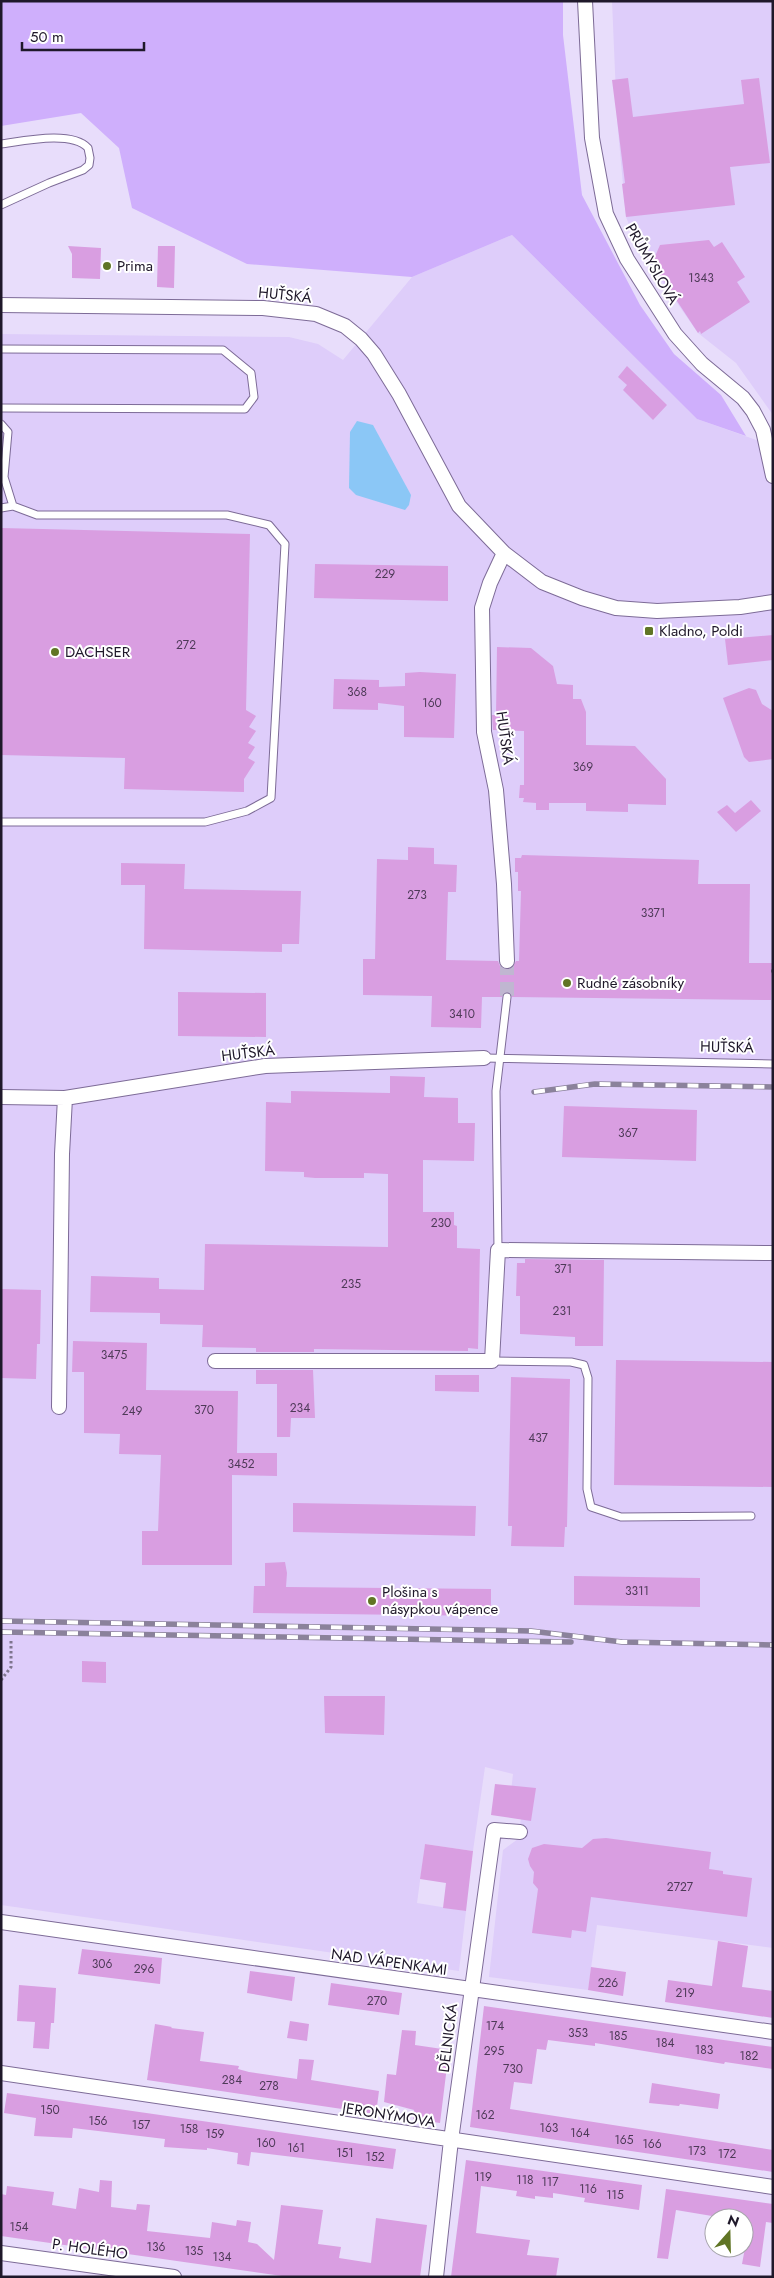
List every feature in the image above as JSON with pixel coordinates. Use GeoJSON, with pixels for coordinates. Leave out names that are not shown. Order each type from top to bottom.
{"type":"FeatureCollection","features":[{"type":"Feature","properties":{"kind":"street","name":"PRŮMYSLOVÁ"},"geometry":{"type":"LineString","coordinates":[[585,1],[592,138],[601,192],[612,229],[636,275],[675,334],[702,364],[743,398],[753,411],[763,430],[773,476]]}},
{"type":"Feature","properties":{"kind":"street","name":"HUŤSKÁ"},"geometry":{"type":"LineString","coordinates":[[1,305],[263,308],[316,314],[345,326],[361,339],[374,354],[399,394],[459,506],[504,553],[542,582],[582,598],[616,608],[657,611],[740,607],[773,602]]}},
{"type":"Feature","properties":{"kind":"street","name":"HUŤSKÁ"},"geometry":{"type":"LineString","coordinates":[[504,553],[490,583],[482,608],[484,732],[496,790],[504,884],[507,961]]}},
{"type":"Feature","properties":{"kind":"street","name":"HUŤSKÁ"},"geometry":{"type":"LineString","coordinates":[[1,1097],[65,1098],[265,1066],[484,1058]]}},
{"type":"Feature","properties":{"kind":"street"},"geometry":{"type":"LineString","coordinates":[[59,1407],[62,1154],[65,1098]]}},
{"type":"Feature","properties":{"kind":"street"},"geometry":{"type":"LineString","coordinates":[[215,1360],[492,1361],[498,1250],[773,1253]]}},
{"type":"Feature","properties":{"kind":"street","name":"DĚLNICKÁ"},"geometry":{"type":"LineString","coordinates":[[436,2277],[451,2140],[494,1830],[520,1832]]}},
{"type":"Feature","properties":{"kind":"street","name":"NAD VÁPENKAMI"},"geometry":{"type":"LineString","coordinates":[[1,1922],[773,2032]]}},
{"type":"Feature","properties":{"kind":"street","name":"JERONÝMOVA"},"geometry":{"type":"LineString","coordinates":[[1,2073],[773,2187]]}},
{"type":"Feature","properties":{"kind":"street","name":"P. HOLÉHO"},"geometry":{"type":"LineString","coordinates":[[1,2253],[174,2277]]}},
{"type":"Feature","properties":{"kind":"lane"},"geometry":{"type":"LineString","coordinates":[[1,144],[42,139],[76,140],[88,148],[90,158],[88,165],[83,170],[1,205]]}},
{"type":"Feature","properties":{"kind":"lane"},"geometry":{"type":"LineString","coordinates":[[1,349],[223,350],[250,373],[254,397],[245,409],[1,408]]}},
{"type":"Feature","properties":{"kind":"lane"},"geometry":{"type":"LineString","coordinates":[[1,424],[8,432],[4,477],[13,506]]}},
{"type":"Feature","properties":{"kind":"lane"},"geometry":{"type":"LineString","coordinates":[[1,508],[13,506],[38,515],[227,515],[269,525],[285,544],[271,798],[247,811],[205,822],[1,822]]}},
{"type":"Feature","properties":{"kind":"lane"},"geometry":{"type":"LineString","coordinates":[[498,1250],[496,1091],[507,997]]}},
{"type":"Feature","properties":{"kind":"lane","name":"HUŤSKÁ"},"geometry":{"type":"LineString","coordinates":[[484,1058],[773,1064]]}},
{"type":"Feature","properties":{"kind":"lane"},"geometry":{"type":"LineString","coordinates":[[492,1361],[571,1362],[584,1366],[588,1378],[587,1489],[591,1507],[621,1517],[751,1516]]}},
{"type":"Feature","properties":{"kind":"path"},"geometry":{"type":"LineString","coordinates":[[1,1680],[11,1666],[11,1639]]}},
{"type":"Feature","properties":{"kind":"shaded area"},"geometry":{"type":"Polygon","coordinates":[[[1,1],[563,1],[563,35],[582,195],[640,305],[674,354],[721,395],[746,436],[697,419],[512,235],[412,277],[247,264],[132,208],[119,148],[81,113],[1,126],[1,1]]]}},
{"type":"Feature","properties":{"kind":"shaded area"},"geometry":{"type":"Polygon","coordinates":[[[612,1],[773,1],[773,415],[736,363],[698,333],[638,247],[626,217],[617,119],[612,1]]]}},
{"type":"Feature","properties":{"kind":"shaded area"},"geometry":{"type":"Polygon","coordinates":[[[512,235],[697,419],[773,446],[773,1948],[597,1925],[588,1990],[489,1977],[503,1850],[518,1839],[522,1811],[509,1809],[513,1774],[485,1767],[473,1851],[425,1844],[417,1903],[466,1911],[459,1971],[1,1905],[1,334],[289,337],[318,344],[343,360],[412,277],[512,235]]]}},
{"type":"Feature","properties":{"kind":"water"},"geometry":{"type":"Polygon","coordinates":[[[357,421],[373,425],[411,495],[409,505],[405,510],[356,495],[349,488],[350,432],[357,421]]]}},
{"type":"Feature","properties":{"kind":"building"},"geometry":{"type":"Polygon","coordinates":[[[628,78],[633,117],[744,104],[741,80],[759,78],[770,163],[730,167],[735,205],[626,217],[622,184],[625,183],[612,80],[628,78]]]}},
{"type":"Feature","properties":{"kind":"building"},"geometry":{"type":"Polygon","coordinates":[[[709,240],[714,247],[722,242],[745,277],[737,282],[750,302],[701,334],[700,331],[698,333],[656,269],[658,268],[653,261],[660,245],[709,240]]]}},
{"type":"Feature","properties":{"kind":"building"},"geometry":{"type":"Polygon","coordinates":[[[68,246],[101,248],[100,279],[72,278],[72,254],[68,246]]]}},
{"type":"Feature","properties":{"kind":"building"},"geometry":{"type":"Polygon","coordinates":[[[158,246],[175,246],[174,288],[157,287],[158,246]]]}},
{"type":"Feature","properties":{"kind":"building"},"geometry":{"type":"Polygon","coordinates":[[[627,366],[667,405],[653,420],[623,390],[627,385],[618,377],[627,366]]]}},
{"type":"Feature","properties":{"kind":"building"},"geometry":{"type":"Polygon","coordinates":[[[1,528],[250,534],[246,710],[256,716],[249,727],[256,731],[248,743],[255,747],[248,758],[255,762],[244,779],[244,792],[124,789],[125,758],[1,755],[1,528]]]}},
{"type":"Feature","properties":{"kind":"building"},"geometry":{"type":"Polygon","coordinates":[[[315,564],[448,566],[448,601],[314,598],[315,564]]]}},
{"type":"Feature","properties":{"kind":"building"},"geometry":{"type":"Polygon","coordinates":[[[773,635],[773,660],[728,665],[725,639],[773,635]]]}},
{"type":"Feature","properties":{"kind":"building"},"geometry":{"type":"Polygon","coordinates":[[[497,647],[531,648],[553,666],[557,684],[573,685],[573,699],[581,699],[586,712],[586,745],[635,746],[666,779],[666,805],[628,804],[628,812],[586,811],[586,803],[549,803],[549,810],[536,810],[536,803],[523,802],[524,798],[519,798],[520,785],[524,785],[524,731],[493,730],[492,715],[496,715],[497,647]]]}},
{"type":"Feature","properties":{"kind":"building"},"geometry":{"type":"Polygon","coordinates":[[[405,673],[456,674],[454,738],[404,737],[404,706],[378,703],[378,710],[333,709],[334,679],[379,680],[379,687],[405,686],[405,673]]]}},
{"type":"Feature","properties":{"kind":"building"},"geometry":{"type":"Polygon","coordinates":[[[749,688],[756,690],[762,704],[773,711],[773,759],[749,762],[744,757],[723,698],[749,688]]]}},
{"type":"Feature","properties":{"kind":"building"},"geometry":{"type":"Polygon","coordinates":[[[751,800],[761,811],[736,832],[717,812],[727,805],[735,813],[751,800]]]}},
{"type":"Feature","properties":{"kind":"building"},"geometry":{"type":"Polygon","coordinates":[[[408,847],[434,848],[434,864],[457,865],[456,892],[448,892],[446,960],[498,961],[500,966],[507,970],[512,968],[516,961],[519,961],[521,891],[518,891],[518,872],[515,872],[515,858],[521,858],[522,855],[699,860],[698,884],[750,884],[749,963],[772,963],[771,1000],[512,997],[507,992],[503,993],[502,997],[482,997],[481,1028],[431,1027],[432,996],[363,995],[363,959],[375,959],[377,859],[408,860],[408,847]]]}},
{"type":"Feature","properties":{"kind":"building"},"geometry":{"type":"Polygon","coordinates":[[[121,863],[185,864],[184,889],[301,891],[299,944],[282,944],[282,952],[144,949],[145,885],[121,885],[121,863]]]}},
{"type":"Feature","properties":{"kind":"building"},"geometry":{"type":"Polygon","coordinates":[[[178,992],[266,993],[266,1037],[178,1036],[178,992]]]}},
{"type":"Feature","properties":{"kind":"building"},"geometry":{"type":"Polygon","coordinates":[[[390,1076],[425,1077],[424,1097],[458,1098],[458,1123],[475,1123],[474,1161],[423,1160],[423,1212],[454,1212],[454,1225],[457,1226],[457,1248],[480,1249],[478,1349],[468,1348],[468,1351],[314,1349],[314,1352],[256,1352],[256,1348],[202,1347],[203,1325],[160,1324],[160,1313],[90,1312],[91,1276],[159,1278],[159,1289],[204,1290],[205,1244],[388,1247],[388,1174],[364,1173],[364,1178],[315,1178],[304,1177],[304,1172],[265,1171],[266,1102],[291,1103],[291,1091],[390,1093],[390,1076]]]}},
{"type":"Feature","properties":{"kind":"building"},"geometry":{"type":"Polygon","coordinates":[[[564,1106],[697,1110],[696,1161],[562,1157],[564,1106]]]}},
{"type":"Feature","properties":{"kind":"building"},"geometry":{"type":"Polygon","coordinates":[[[525,1259],[604,1260],[603,1346],[575,1346],[575,1337],[520,1334],[520,1296],[516,1296],[517,1263],[525,1263],[525,1259]]]}},
{"type":"Feature","properties":{"kind":"building"},"geometry":{"type":"Polygon","coordinates":[[[1,1289],[41,1290],[40,1344],[37,1344],[36,1379],[1,1378],[1,1289]]]}},
{"type":"Feature","properties":{"kind":"building"},"geometry":{"type":"Polygon","coordinates":[[[73,1341],[147,1343],[146,1390],[238,1391],[237,1453],[277,1453],[277,1476],[232,1475],[232,1565],[142,1565],[142,1531],[158,1531],[161,1455],[119,1454],[120,1434],[84,1433],[84,1372],[72,1372],[73,1341]]]}},
{"type":"Feature","properties":{"kind":"building"},"geometry":{"type":"Polygon","coordinates":[[[616,1360],[773,1362],[773,1487],[614,1485],[616,1360]]]}},
{"type":"Feature","properties":{"kind":"building"},"geometry":{"type":"Polygon","coordinates":[[[256,1370],[313,1370],[315,1418],[291,1418],[290,1437],[277,1437],[277,1384],[256,1384],[256,1370]]]}},
{"type":"Feature","properties":{"kind":"building"},"geometry":{"type":"Polygon","coordinates":[[[435,1375],[479,1375],[479,1392],[435,1391],[435,1375]]]}},
{"type":"Feature","properties":{"kind":"building"},"geometry":{"type":"Polygon","coordinates":[[[511,1377],[570,1379],[567,1527],[565,1527],[564,1547],[511,1546],[512,1526],[508,1526],[511,1377]]]}},
{"type":"Feature","properties":{"kind":"building"},"geometry":{"type":"Polygon","coordinates":[[[293,1503],[476,1506],[475,1536],[293,1532],[293,1503]]]}},
{"type":"Feature","properties":{"kind":"building","name":"Plošina s násypkou vápence"},"geometry":{"type":"Polygon","coordinates":[[[285,1562],[287,1573],[286,1587],[491,1589],[491,1616],[253,1613],[254,1586],[265,1586],[265,1563],[285,1562]]]}},
{"type":"Feature","properties":{"kind":"building"},"geometry":{"type":"Polygon","coordinates":[[[574,1576],[700,1578],[700,1607],[574,1605],[574,1576]]]}},
{"type":"Feature","properties":{"kind":"building"},"geometry":{"type":"Polygon","coordinates":[[[82,1661],[106,1662],[106,1683],[82,1682],[82,1661]]]}},
{"type":"Feature","properties":{"kind":"building"},"geometry":{"type":"Polygon","coordinates":[[[324,1696],[385,1696],[384,1735],[325,1733],[324,1696]]]}},
{"type":"Feature","properties":{"kind":"building"},"geometry":{"type":"Polygon","coordinates":[[[495,1784],[536,1788],[531,1821],[491,1815],[495,1784]]]}},
{"type":"Feature","properties":{"kind":"building"},"geometry":{"type":"Polygon","coordinates":[[[606,1838],[711,1852],[709,1869],[723,1871],[723,1874],[752,1878],[747,1917],[591,1897],[586,1932],[572,1930],[571,1938],[532,1933],[538,1889],[533,1883],[534,1872],[528,1859],[532,1848],[544,1844],[582,1848],[593,1839],[606,1838]]]}},
{"type":"Feature","properties":{"kind":"building"},"geometry":{"type":"Polygon","coordinates":[[[425,1844],[473,1851],[466,1911],[443,1908],[446,1883],[420,1879],[425,1844]]]}},
{"type":"Feature","properties":{"kind":"building"},"geometry":{"type":"Polygon","coordinates":[[[718,1941],[748,1946],[742,1987],[773,1991],[773,2018],[665,2002],[668,1980],[712,1986],[718,1941]]]}},
{"type":"Feature","properties":{"kind":"building"},"geometry":{"type":"Polygon","coordinates":[[[82,1949],[162,1958],[160,1984],[78,1974],[82,1949]]]}},
{"type":"Feature","properties":{"kind":"building"},"geometry":{"type":"Polygon","coordinates":[[[591,1967],[626,1972],[623,1996],[588,1990],[591,1967]]]}},
{"type":"Feature","properties":{"kind":"building"},"geometry":{"type":"Polygon","coordinates":[[[250,1971],[295,1977],[292,2001],[247,1993],[250,1971]]]}},
{"type":"Feature","properties":{"kind":"building"},"geometry":{"type":"Polygon","coordinates":[[[331,1983],[402,1993],[399,2015],[328,2005],[331,1983]]]}},
{"type":"Feature","properties":{"kind":"building"},"geometry":{"type":"Polygon","coordinates":[[[19,1985],[56,1988],[54,2023],[51,2023],[49,2049],[33,2048],[35,2022],[17,2021],[19,1985]]]}},
{"type":"Feature","properties":{"kind":"building"},"geometry":{"type":"Polygon","coordinates":[[[484,2006],[773,2047],[773,2069],[725,2062],[724,2064],[595,2043],[595,2046],[548,2040],[546,2050],[537,2049],[532,2084],[514,2082],[510,2109],[773,2150],[773,2172],[470,2127],[484,2006]]]}},
{"type":"Feature","properties":{"kind":"building"},"geometry":{"type":"Polygon","coordinates":[[[290,2021],[309,2024],[307,2041],[287,2038],[290,2021]]]}},
{"type":"Feature","properties":{"kind":"building"},"geometry":{"type":"Polygon","coordinates":[[[155,2024],[204,2032],[200,2061],[239,2066],[238,2069],[249,2072],[297,2079],[299,2059],[314,2060],[311,2080],[379,2091],[376,2114],[147,2080],[155,2024]]]}},
{"type":"Feature","properties":{"kind":"building"},"geometry":{"type":"Polygon","coordinates":[[[402,2030],[416,2031],[415,2045],[449,2050],[440,2123],[413,2119],[414,2110],[384,2102],[387,2074],[396,2075],[402,2030]]]}},
{"type":"Feature","properties":{"kind":"building"},"geometry":{"type":"Polygon","coordinates":[[[652,2083],[720,2094],[718,2109],[680,2104],[679,2106],[649,2103],[652,2083]]]}},
{"type":"Feature","properties":{"kind":"building"},"geometry":{"type":"Polygon","coordinates":[[[7,2093],[396,2149],[393,2169],[251,2152],[249,2166],[237,2164],[238,2153],[207,2148],[207,2150],[164,2147],[165,2139],[73,2128],[72,2138],[34,2136],[36,2118],[4,2113],[7,2093]]]}},
{"type":"Feature","properties":{"kind":"building"},"geometry":{"type":"Polygon","coordinates":[[[466,2160],[642,2185],[639,2210],[584,2202],[585,2198],[553,2193],[553,2198],[535,2196],[535,2199],[516,2196],[517,2191],[481,2186],[476,2233],[530,2240],[527,2255],[559,2258],[556,2277],[451,2277],[466,2160]]]}},
{"type":"Feature","properties":{"kind":"building"},"geometry":{"type":"Polygon","coordinates":[[[100,2180],[112,2181],[111,2207],[136,2210],[137,2204],[150,2205],[147,2231],[210,2238],[212,2222],[236,2226],[237,2220],[251,2222],[248,2242],[257,2244],[274,2260],[281,2205],[323,2210],[318,2244],[341,2247],[339,2258],[371,2263],[376,2218],[427,2225],[420,2277],[289,2277],[1,2236],[1,2194],[6,2195],[7,2186],[54,2192],[52,2205],[76,2209],[79,2188],[99,2192],[100,2180]]]}},
{"type":"Feature","properties":{"kind":"building"},"geometry":{"type":"Polygon","coordinates":[[[666,2189],[773,2204],[773,2223],[766,2222],[760,2267],[742,2264],[743,2258],[754,2258],[754,2208],[704,2208],[704,2215],[676,2210],[668,2259],[657,2258],[666,2189]]]}},
{"type":"Feature","properties":{"kind":"tunnel"},"geometry":{"type":"LineString","coordinates":[[507,961],[507,997]]}},
{"type":"Feature","properties":{"kind":"railway"},"geometry":{"type":"LineString","coordinates":[[534,1092],[595,1084],[773,1087]]}},
{"type":"Feature","properties":{"kind":"railway"},"geometry":{"type":"LineString","coordinates":[[1,1621],[531,1631],[622,1642],[773,1645]]}},
{"type":"Feature","properties":{"kind":"railway"},"geometry":{"type":"LineString","coordinates":[[1,1632],[571,1642]]}},
{"type":"Feature","properties":{"kind":"place","name":"Prima"},"geometry":{"type":"Point","coordinates":[107,266]}},
{"type":"Feature","properties":{"kind":"place","name":"Kladno, Poldi"},"geometry":{"type":"Point","coordinates":[649,631]}},
{"type":"Feature","properties":{"kind":"place","name":"DACHSER"},"geometry":{"type":"Point","coordinates":[55,652]}},
{"type":"Feature","properties":{"kind":"place","name":"Rudné zásobníky"},"geometry":{"type":"Point","coordinates":[567,983]}},
{"type":"Feature","properties":{"kind":"place","name":"Plošina s násypkou vápence"},"geometry":{"type":"Point","coordinates":[372,1601]}}]}
